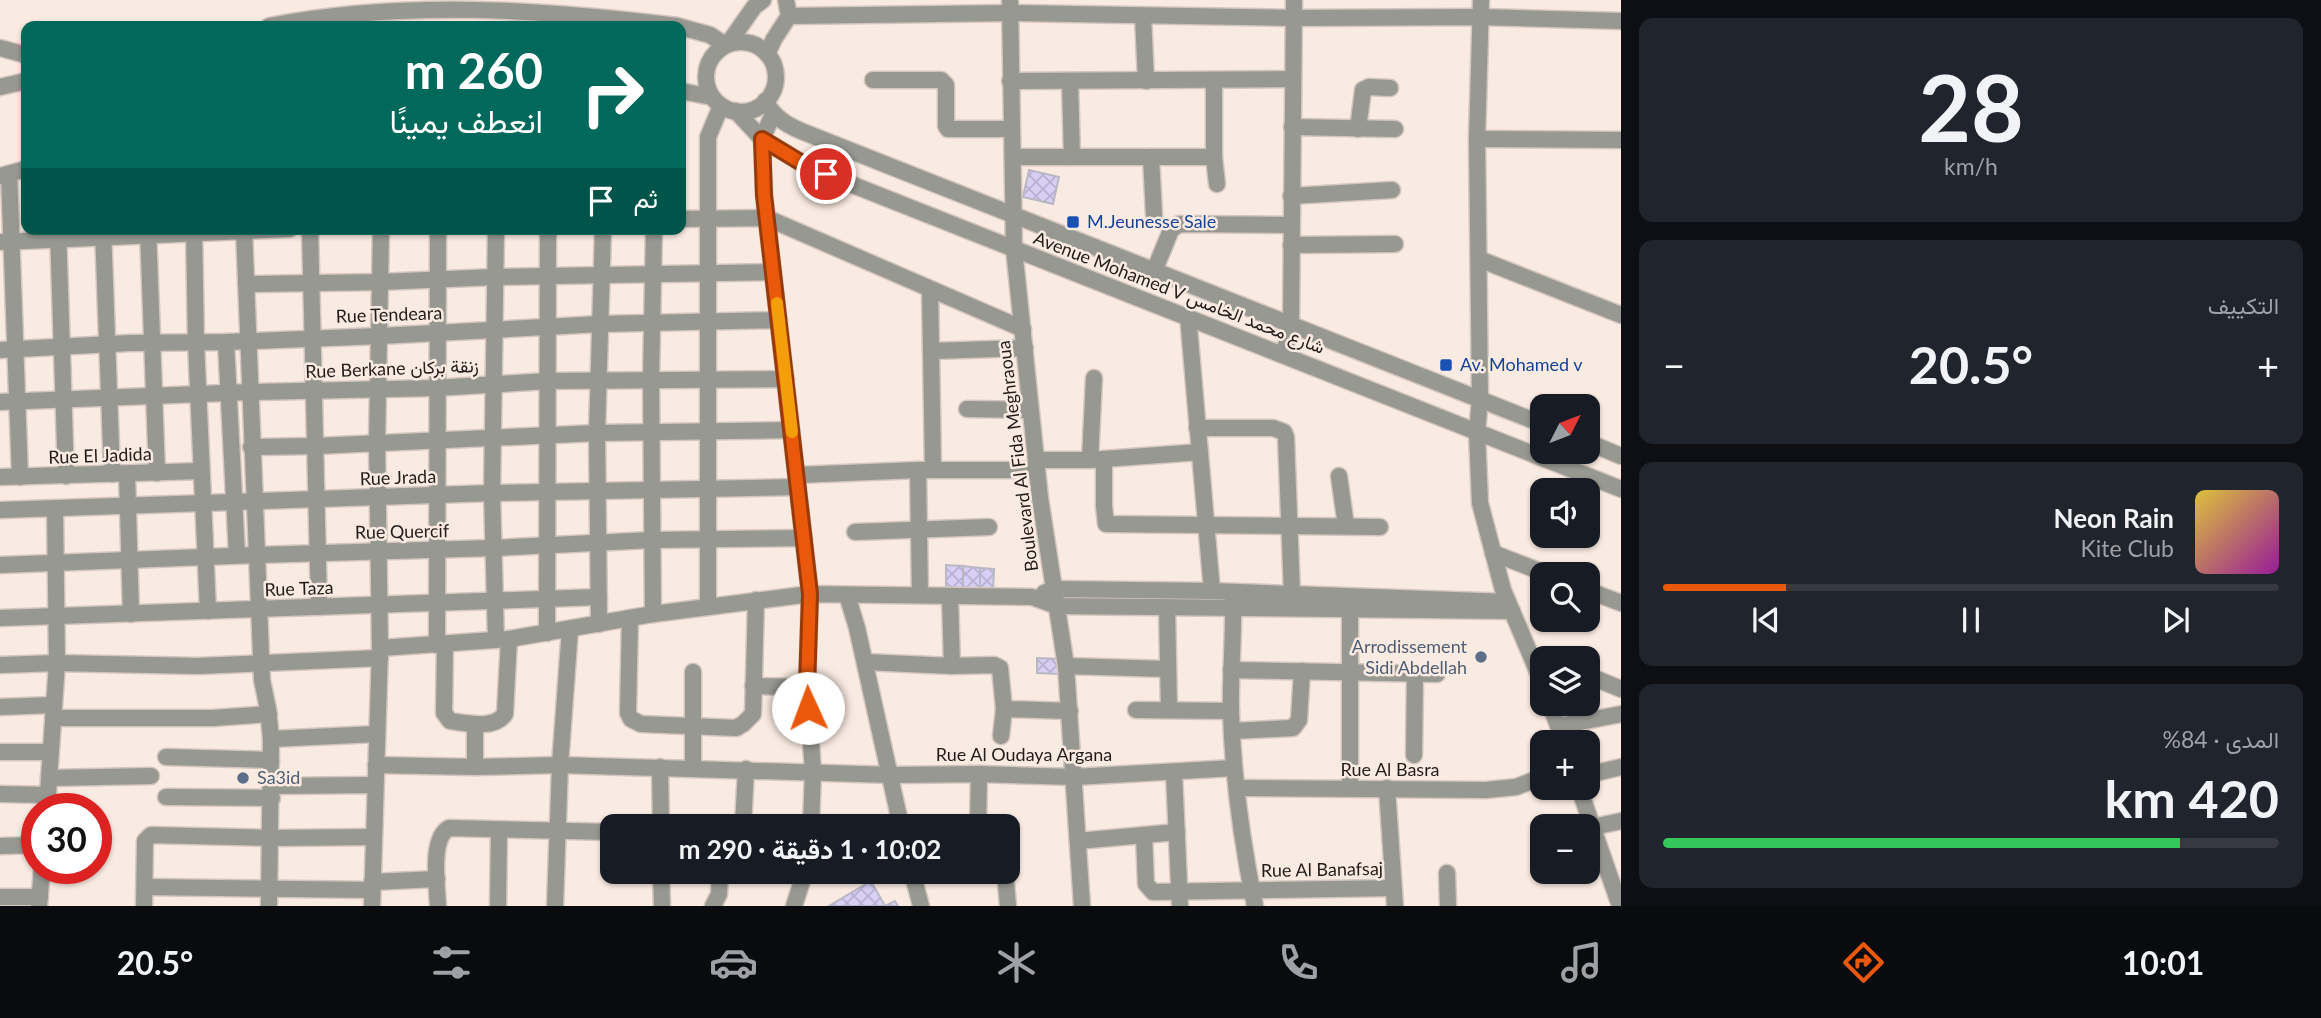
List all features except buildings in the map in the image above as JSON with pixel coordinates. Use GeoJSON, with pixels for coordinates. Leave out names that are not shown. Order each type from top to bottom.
{"type":"FeatureCollection","features":[{"type":"Feature","properties":{"kind":"street"},"geometry":{"type":"LineString","coordinates":[[723,105],[706,83],[707,68],[713,55],[727,45],[754,7],[763,0]]}},
{"type":"Feature","properties":{"kind":"street"},"geometry":{"type":"LineString","coordinates":[[1284,354],[1291,325],[1294,0]]}},
{"type":"Feature","properties":{"kind":"street"},"geometry":{"type":"LineString","coordinates":[[1481,0],[1478,139],[1480,399],[1477,432],[1480,503],[1510,607],[1529,650]]}},
{"type":"Feature","properties":{"kind":"street"},"geometry":{"type":"LineString","coordinates":[[767,54],[788,8],[1010,7],[1143,16],[1479,17],[1621,21]]}},
{"type":"Feature","properties":{"kind":"street","name":"Boulevard Al Fida Meghraoua"},"geometry":{"type":"LineString","coordinates":[[1010,7],[1014,249],[1030,410],[1066,666],[1082,906]]}},
{"type":"Feature","properties":{"kind":"street"},"geometry":{"type":"LineString","coordinates":[[356,21],[471,8],[577,14],[636,21]]}},
{"type":"Feature","properties":{"kind":"street"},"geometry":{"type":"LineString","coordinates":[[1143,16],[1146,81]]}},
{"type":"Feature","properties":{"kind":"street"},"geometry":{"type":"LineString","coordinates":[[686,28],[710,35],[727,45],[745,42],[761,48],[767,54],[775,73],[762,139],[767,218],[810,594],[807,687],[813,771],[811,814]]}},
{"type":"Feature","properties":{"kind":"street"},"geometry":{"type":"LineString","coordinates":[[0,48],[21,54]]}},
{"type":"Feature","properties":{"kind":"street"},"geometry":{"type":"LineString","coordinates":[[1010,80],[1070,82],[1293,79]]}},
{"type":"Feature","properties":{"kind":"street"},"geometry":{"type":"LineString","coordinates":[[873,80],[941,80],[946,85],[948,129],[1012,128]]}},
{"type":"Feature","properties":{"kind":"street"},"geometry":{"type":"LineString","coordinates":[[1214,80],[1214,158],[1217,184]]}},
{"type":"Feature","properties":{"kind":"street"},"geometry":{"type":"LineString","coordinates":[[0,87],[21,82]]}},
{"type":"Feature","properties":{"kind":"street"},"geometry":{"type":"LineString","coordinates":[[1070,82],[1072,157]]}},
{"type":"Feature","properties":{"kind":"street"},"geometry":{"type":"LineString","coordinates":[[1358,130],[1363,90],[1369,87],[1390,88]]}},
{"type":"Feature","properties":{"kind":"street"},"geometry":{"type":"LineString","coordinates":[[686,93],[749,111],[769,108]]}},
{"type":"Feature","properties":{"kind":"street"},"geometry":{"type":"LineString","coordinates":[[708,607],[708,137],[723,105]]}},
{"type":"Feature","properties":{"kind":"street","name":"Avenue Mohamed V شارع محمد الخامس"},"geometry":{"type":"LineString","coordinates":[[723,105],[762,139],[810,168],[1621,489]]}},
{"type":"Feature","properties":{"kind":"street","name":"Avenue Mohamed V شارع محمد الخامس"},"geometry":{"type":"LineString","coordinates":[[769,108],[801,131],[1530,419]]}},
{"type":"Feature","properties":{"kind":"street"},"geometry":{"type":"LineString","coordinates":[[1292,127],[1395,129]]}},
{"type":"Feature","properties":{"kind":"street"},"geometry":{"type":"LineString","coordinates":[[1478,139],[1621,140]]}},
{"type":"Feature","properties":{"kind":"street"},"geometry":{"type":"LineString","coordinates":[[1013,157],[1214,158]]}},
{"type":"Feature","properties":{"kind":"street"},"geometry":{"type":"LineString","coordinates":[[1151,157],[1154,215]]}},
{"type":"Feature","properties":{"kind":"street"},"geometry":{"type":"LineString","coordinates":[[5,175],[8,402],[20,477]]}},
{"type":"Feature","properties":{"kind":"street"},"geometry":{"type":"LineString","coordinates":[[1292,196],[1392,190]]}},
{"type":"Feature","properties":{"kind":"street"},"geometry":{"type":"LineString","coordinates":[[686,219],[767,218],[1023,329]]}},
{"type":"Feature","properties":{"kind":"street"},"geometry":{"type":"LineString","coordinates":[[1155,269],[1171,230],[1179,224],[1291,225]]}},
{"type":"Feature","properties":{"kind":"street"},"geometry":{"type":"LineString","coordinates":[[6,242],[58,235],[61,400],[66,475]]}},
{"type":"Feature","properties":{"kind":"street"},"geometry":{"type":"LineString","coordinates":[[103,235],[108,399],[120,474],[129,507],[131,614]]}},
{"type":"Feature","properties":{"kind":"street"},"geometry":{"type":"LineString","coordinates":[[148,235],[157,473]]}},
{"type":"Feature","properties":{"kind":"street"},"geometry":{"type":"LineString","coordinates":[[194,235],[195,342],[208,611]]}},
{"type":"Feature","properties":{"kind":"street"},"geometry":{"type":"LineString","coordinates":[[244,235],[261,662],[271,739],[270,898]]}},
{"type":"Feature","properties":{"kind":"street"},"geometry":{"type":"LineString","coordinates":[[310,235],[320,607]]}},
{"type":"Feature","properties":{"kind":"street"},"geometry":{"type":"LineString","coordinates":[[372,893],[380,653],[377,443],[381,235]]}},
{"type":"Feature","properties":{"kind":"street"},"geometry":{"type":"LineString","coordinates":[[438,235],[436,550],[443,713],[450,721],[475,724],[497,721],[505,715],[502,640],[494,602],[492,384],[496,235]]}},
{"type":"Feature","properties":{"kind":"street"},"geometry":{"type":"LineString","coordinates":[[547,633],[548,235]]}},
{"type":"Feature","properties":{"kind":"street"},"geometry":{"type":"LineString","coordinates":[[599,624],[597,433],[603,235]]}},
{"type":"Feature","properties":{"kind":"street"},"geometry":{"type":"LineString","coordinates":[[653,614],[651,379],[654,235]]}},
{"type":"Feature","properties":{"kind":"street"},"geometry":{"type":"LineString","coordinates":[[1291,245],[1395,244]]}},
{"type":"Feature","properties":{"kind":"street"},"geometry":{"type":"LineString","coordinates":[[1479,259],[1621,315]]}},
{"type":"Feature","properties":{"kind":"street"},"geometry":{"type":"LineString","coordinates":[[246,284],[773,272]]}},
{"type":"Feature","properties":{"kind":"street"},"geometry":{"type":"LineString","coordinates":[[920,594],[917,530],[926,470],[931,351],[930,289]]}},
{"type":"Feature","properties":{"kind":"street"},"geometry":{"type":"LineString","coordinates":[[1188,316],[1212,591]]}},
{"type":"Feature","properties":{"kind":"street","name":"Rue Tendeara"},"geometry":{"type":"LineString","coordinates":[[7,350],[106,344],[380,336],[600,324],[779,320]]}},
{"type":"Feature","properties":{"kind":"street"},"geometry":{"type":"LineString","coordinates":[[226,342],[237,555]]}},
{"type":"Feature","properties":{"kind":"street"},"geometry":{"type":"LineString","coordinates":[[931,351],[1025,348]]}},
{"type":"Feature","properties":{"kind":"street"},"geometry":{"type":"LineString","coordinates":[[1094,377],[1097,459],[1107,524],[1380,527]]}},
{"type":"Feature","properties":{"kind":"street","name":"Rue Berkane زنقة بركان"},"geometry":{"type":"LineString","coordinates":[[8,402],[436,388],[548,381],[786,379]]}},
{"type":"Feature","properties":{"kind":"street"},"geometry":{"type":"LineString","coordinates":[[967,409],[1030,410]]}},
{"type":"Feature","properties":{"kind":"street"},"geometry":{"type":"LineString","coordinates":[[1197,428],[1273,428],[1284,432],[1291,526],[1292,594]]}},
{"type":"Feature","properties":{"kind":"street"},"geometry":{"type":"LineString","coordinates":[[251,447],[597,433],[791,430]]}},
{"type":"Feature","properties":{"kind":"street"},"geometry":{"type":"LineString","coordinates":[[1600,447],[1621,456]]}},
{"type":"Feature","properties":{"kind":"street","name":"Rue Jrada"},"geometry":{"type":"LineString","coordinates":[[0,510],[707,488],[1200,452]]}},
{"type":"Feature","properties":{"kind":"street","name":"Rue El Jadida"},"geometry":{"type":"LineString","coordinates":[[0,477],[201,471]]}},
{"type":"Feature","properties":{"kind":"street"},"geometry":{"type":"LineString","coordinates":[[1339,476],[1346,526]]}},
{"type":"Feature","properties":{"kind":"street"},"geometry":{"type":"LineString","coordinates":[[48,793],[57,663],[55,509]]}},
{"type":"Feature","properties":{"kind":"street"},"geometry":{"type":"LineString","coordinates":[[855,532],[989,527]]}},
{"type":"Feature","properties":{"kind":"street","name":"Rue Quercif"},"geometry":{"type":"LineString","coordinates":[[0,565],[652,540],[804,538]]}},
{"type":"Feature","properties":{"kind":"street"},"geometry":{"type":"LineString","coordinates":[[1493,553],[1530,567]]}},
{"type":"Feature","properties":{"kind":"street"},"geometry":{"type":"LineString","coordinates":[[1032,597],[1054,589],[1212,591],[1233,601],[1350,611],[1510,607]]}},
{"type":"Feature","properties":{"kind":"street"},"geometry":{"type":"LineString","coordinates":[[0,665],[57,663],[164,666],[380,653],[502,640],[653,614],[810,594],[1032,597],[1057,606],[1167,607],[1292,594],[1510,607]]}},
{"type":"Feature","properties":{"kind":"street"},"geometry":{"type":"LineString","coordinates":[[847,595],[892,775],[899,814]]}},
{"type":"Feature","properties":{"kind":"street"},"geometry":{"type":"LineString","coordinates":[[1600,595],[1621,603]]}},
{"type":"Feature","properties":{"kind":"street","name":"Rue Taza"},"geometry":{"type":"LineString","coordinates":[[0,618],[599,597]]}},
{"type":"Feature","properties":{"kind":"street"},"geometry":{"type":"LineString","coordinates":[[950,597],[952,666]]}},
{"type":"Feature","properties":{"kind":"street"},"geometry":{"type":"LineString","coordinates":[[630,618],[628,713],[631,719],[641,724],[736,727],[752,714],[756,600]]}},
{"type":"Feature","properties":{"kind":"street"},"geometry":{"type":"LineString","coordinates":[[1233,601],[1231,711],[1234,768],[1254,898]]}},
{"type":"Feature","properties":{"kind":"street"},"geometry":{"type":"LineString","coordinates":[[1167,607],[1169,709]]}},
{"type":"Feature","properties":{"kind":"street"},"geometry":{"type":"LineString","coordinates":[[1350,611],[1350,789]]}},
{"type":"Feature","properties":{"kind":"street"},"geometry":{"type":"LineString","coordinates":[[555,906],[560,765],[570,629]]}},
{"type":"Feature","properties":{"kind":"street"},"geometry":{"type":"LineString","coordinates":[[865,662],[995,665],[1002,672],[1004,709],[1001,736]]}},
{"type":"Feature","properties":{"kind":"street"},"geometry":{"type":"LineString","coordinates":[[1066,666],[1167,669]]}},
{"type":"Feature","properties":{"kind":"street"},"geometry":{"type":"LineString","coordinates":[[1231,670],[1437,674]]}},
{"type":"Feature","properties":{"kind":"street"},"geometry":{"type":"LineString","coordinates":[[1232,731],[1293,728],[1299,720],[1303,671]]}},
{"type":"Feature","properties":{"kind":"street"},"geometry":{"type":"LineString","coordinates":[[693,768],[694,673]]}},
{"type":"Feature","properties":{"kind":"street"},"geometry":{"type":"LineString","coordinates":[[1414,755],[1415,674]]}},
{"type":"Feature","properties":{"kind":"street"},"geometry":{"type":"LineString","coordinates":[[1600,681],[1621,690]]}},
{"type":"Feature","properties":{"kind":"street"},"geometry":{"type":"LineString","coordinates":[[753,686],[807,687]]}},
{"type":"Feature","properties":{"kind":"street"},"geometry":{"type":"LineString","coordinates":[[0,707],[53,712],[213,718],[269,714]]}},
{"type":"Feature","properties":{"kind":"street"},"geometry":{"type":"LineString","coordinates":[[1004,709],[1070,712]]}},
{"type":"Feature","properties":{"kind":"street"},"geometry":{"type":"LineString","coordinates":[[1136,710],[1231,711]]}},
{"type":"Feature","properties":{"kind":"street"},"geometry":{"type":"LineString","coordinates":[[1573,730],[1621,714]]}},
{"type":"Feature","properties":{"kind":"street"},"geometry":{"type":"LineString","coordinates":[[475,724],[475,767]]}},
{"type":"Feature","properties":{"kind":"street"},"geometry":{"type":"LineString","coordinates":[[271,739],[376,734]]}},
{"type":"Feature","properties":{"kind":"street"},"geometry":{"type":"LineString","coordinates":[[0,752],[50,752]]}},
{"type":"Feature","properties":{"kind":"street"},"geometry":{"type":"LineString","coordinates":[[166,757],[271,760]]}},
{"type":"Feature","properties":{"kind":"street","name":"Rue Al Oudaya Argana"},"geometry":{"type":"LineString","coordinates":[[376,765],[560,765],[892,775],[1074,776],[1234,768]]}},
{"type":"Feature","properties":{"kind":"street"},"geometry":{"type":"LineString","coordinates":[[660,767],[661,814]]}},
{"type":"Feature","properties":{"kind":"street"},"geometry":{"type":"LineString","coordinates":[[1600,772],[1621,767]]}},
{"type":"Feature","properties":{"kind":"street"},"geometry":{"type":"LineString","coordinates":[[744,814],[746,769]]}},
{"type":"Feature","properties":{"kind":"street"},"geometry":{"type":"LineString","coordinates":[[1174,773],[1179,899]]}},
{"type":"Feature","properties":{"kind":"street"},"geometry":{"type":"LineString","coordinates":[[978,814],[979,774]]}},
{"type":"Feature","properties":{"kind":"street"},"geometry":{"type":"LineString","coordinates":[[54,793],[151,776]]}},
{"type":"Feature","properties":{"kind":"street","name":"Rue Al Basra"},"geometry":{"type":"LineString","coordinates":[[1237,788],[1486,790],[1516,787],[1530,782]]}},
{"type":"Feature","properties":{"kind":"street"},"geometry":{"type":"LineString","coordinates":[[166,797],[374,785]]}},
{"type":"Feature","properties":{"kind":"street"},"geometry":{"type":"LineString","coordinates":[[1387,788],[1395,906]]}},
{"type":"Feature","properties":{"kind":"street"},"geometry":{"type":"LineString","coordinates":[[0,794],[21,794]]}},
{"type":"Feature","properties":{"kind":"street"},"geometry":{"type":"LineString","coordinates":[[1600,826],[1621,821]]}},
{"type":"Feature","properties":{"kind":"street"},"geometry":{"type":"LineString","coordinates":[[438,906],[437,844],[444,831],[449,828],[600,832]]}},
{"type":"Feature","properties":{"kind":"street"},"geometry":{"type":"LineString","coordinates":[[498,906],[499,830]]}},
{"type":"Feature","properties":{"kind":"street"},"geometry":{"type":"LineString","coordinates":[[1078,841],[1177,832]]}},
{"type":"Feature","properties":{"kind":"street"},"geometry":{"type":"LineString","coordinates":[[144,906],[145,841],[151,835],[373,837]]}},
{"type":"Feature","properties":{"kind":"street","name":"Rue Al Banafsaj"},"geometry":{"type":"LineString","coordinates":[[1144,835],[1146,884],[1153,892],[1179,899],[1254,898],[1393,888]]}},
{"type":"Feature","properties":{"kind":"street"},"geometry":{"type":"LineString","coordinates":[[1600,843],[1616,879],[1620,906]]}},
{"type":"Feature","properties":{"kind":"street"},"geometry":{"type":"LineString","coordinates":[[0,846],[21,845]]}},
{"type":"Feature","properties":{"kind":"street"},"geometry":{"type":"LineString","coordinates":[[1447,873],[1448,906]]}},
{"type":"Feature","properties":{"kind":"street"},"geometry":{"type":"LineString","coordinates":[[145,887],[270,898],[372,893],[437,879]]}},
{"type":"Feature","properties":{"kind":"street"},"geometry":{"type":"LineString","coordinates":[[0,897],[40,902],[41,884]]}},
{"type":"Feature","properties":{"kind":"street"},"geometry":{"type":"LineString","coordinates":[[661,884],[662,906]]}},
{"type":"Feature","properties":{"kind":"street"},"geometry":{"type":"LineString","coordinates":[[713,906],[719,894],[719,884]]}},
{"type":"Feature","properties":{"kind":"street"},"geometry":{"type":"LineString","coordinates":[[794,906],[801,884]]}},
{"type":"Feature","properties":{"kind":"street"},"geometry":{"type":"LineString","coordinates":[[915,884],[920,906]]}},
{"type":"Feature","properties":{"kind":"street"},"geometry":{"type":"LineString","coordinates":[[1006,884],[1008,906]]}},
{"type":"Feature","properties":{"kind":"slow traffic"},"geometry":{"type":"LineString","coordinates":[[777,303],[792,432]]}},
{"type":"Feature","properties":{"kind":"place","name":"M.Jeunesse Sale"},"geometry":{"type":"Point","coordinates":[1073,222]}},
{"type":"Feature","properties":{"kind":"place","name":"Av. Mohamed v"},"geometry":{"type":"Point","coordinates":[1446,365]}},
{"type":"Feature","properties":{"kind":"place","name":"Arrodissement Sidi Abdellah"},"geometry":{"type":"Point","coordinates":[1481,657]}},
{"type":"Feature","properties":{"kind":"place","name":"Sa3id"},"geometry":{"type":"Point","coordinates":[243,778]}},
{"type":"Feature","properties":{"kind":"route"},"geometry":{"type":"LineString","coordinates":[[808,708],[810,594],[764,195],[762,139],[810,168],[826,174]]}}]}
